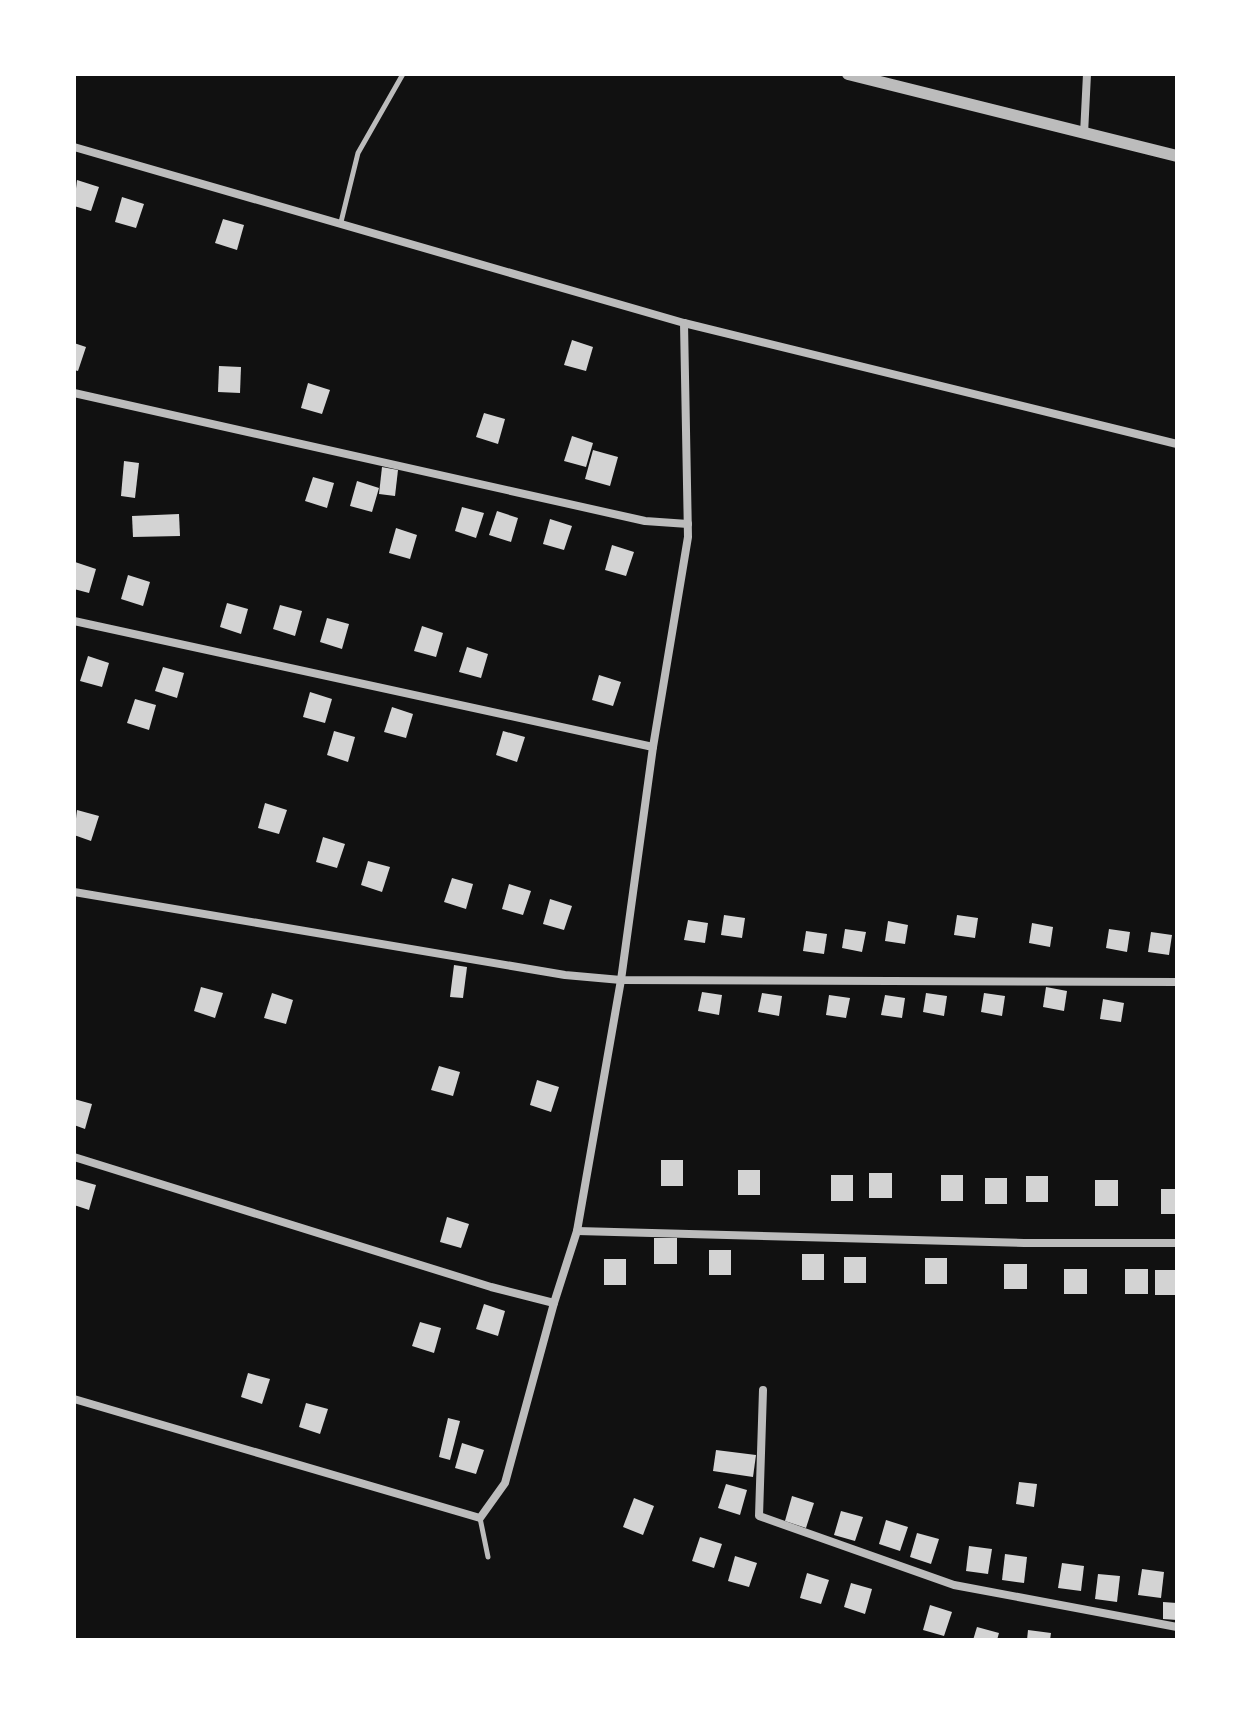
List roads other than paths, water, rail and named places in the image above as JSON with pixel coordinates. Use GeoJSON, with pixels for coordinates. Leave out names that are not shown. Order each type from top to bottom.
{"type":"FeatureCollection","features":[{"type":"Feature","properties":{"kind":"street"},"geometry":{"type":"LineString","coordinates":[[848,74],[888,80],[1177,156]]}},
{"type":"Feature","properties":{"kind":"street"},"geometry":{"type":"LineString","coordinates":[[1084,134],[1087,74]]}},
{"type":"Feature","properties":{"kind":"street"},"geometry":{"type":"LineString","coordinates":[[74,147],[684,323],[1177,444]]}},
{"type":"Feature","properties":{"kind":"street"},"geometry":{"type":"LineString","coordinates":[[74,1399],[480,1518],[505,1483],[577,1231],[621,980],[688,524],[684,323]]}},
{"type":"Feature","properties":{"kind":"street"},"geometry":{"type":"LineString","coordinates":[[74,393],[645,521],[688,524]]}},
{"type":"Feature","properties":{"kind":"street"},"geometry":{"type":"LineString","coordinates":[[74,621],[653,747]]}},
{"type":"Feature","properties":{"kind":"street"},"geometry":{"type":"LineString","coordinates":[[74,892],[565,975],[621,980],[1177,982]]}},
{"type":"Feature","properties":{"kind":"street"},"geometry":{"type":"LineString","coordinates":[[74,1157],[491,1287],[554,1303]]}},
{"type":"Feature","properties":{"kind":"street"},"geometry":{"type":"LineString","coordinates":[[577,1231],[1024,1243],[1177,1243]]}},
{"type":"Feature","properties":{"kind":"street"},"geometry":{"type":"LineString","coordinates":[[763,1390],[759,1516],[954,1585],[1177,1627]]}},
{"type":"Feature","properties":{"kind":"lane"},"geometry":{"type":"LineString","coordinates":[[341,222],[358,153],[403,74]]}},
{"type":"Feature","properties":{"kind":"lane"},"geometry":{"type":"LineString","coordinates":[[480,1518],[488,1557]]}}]}
